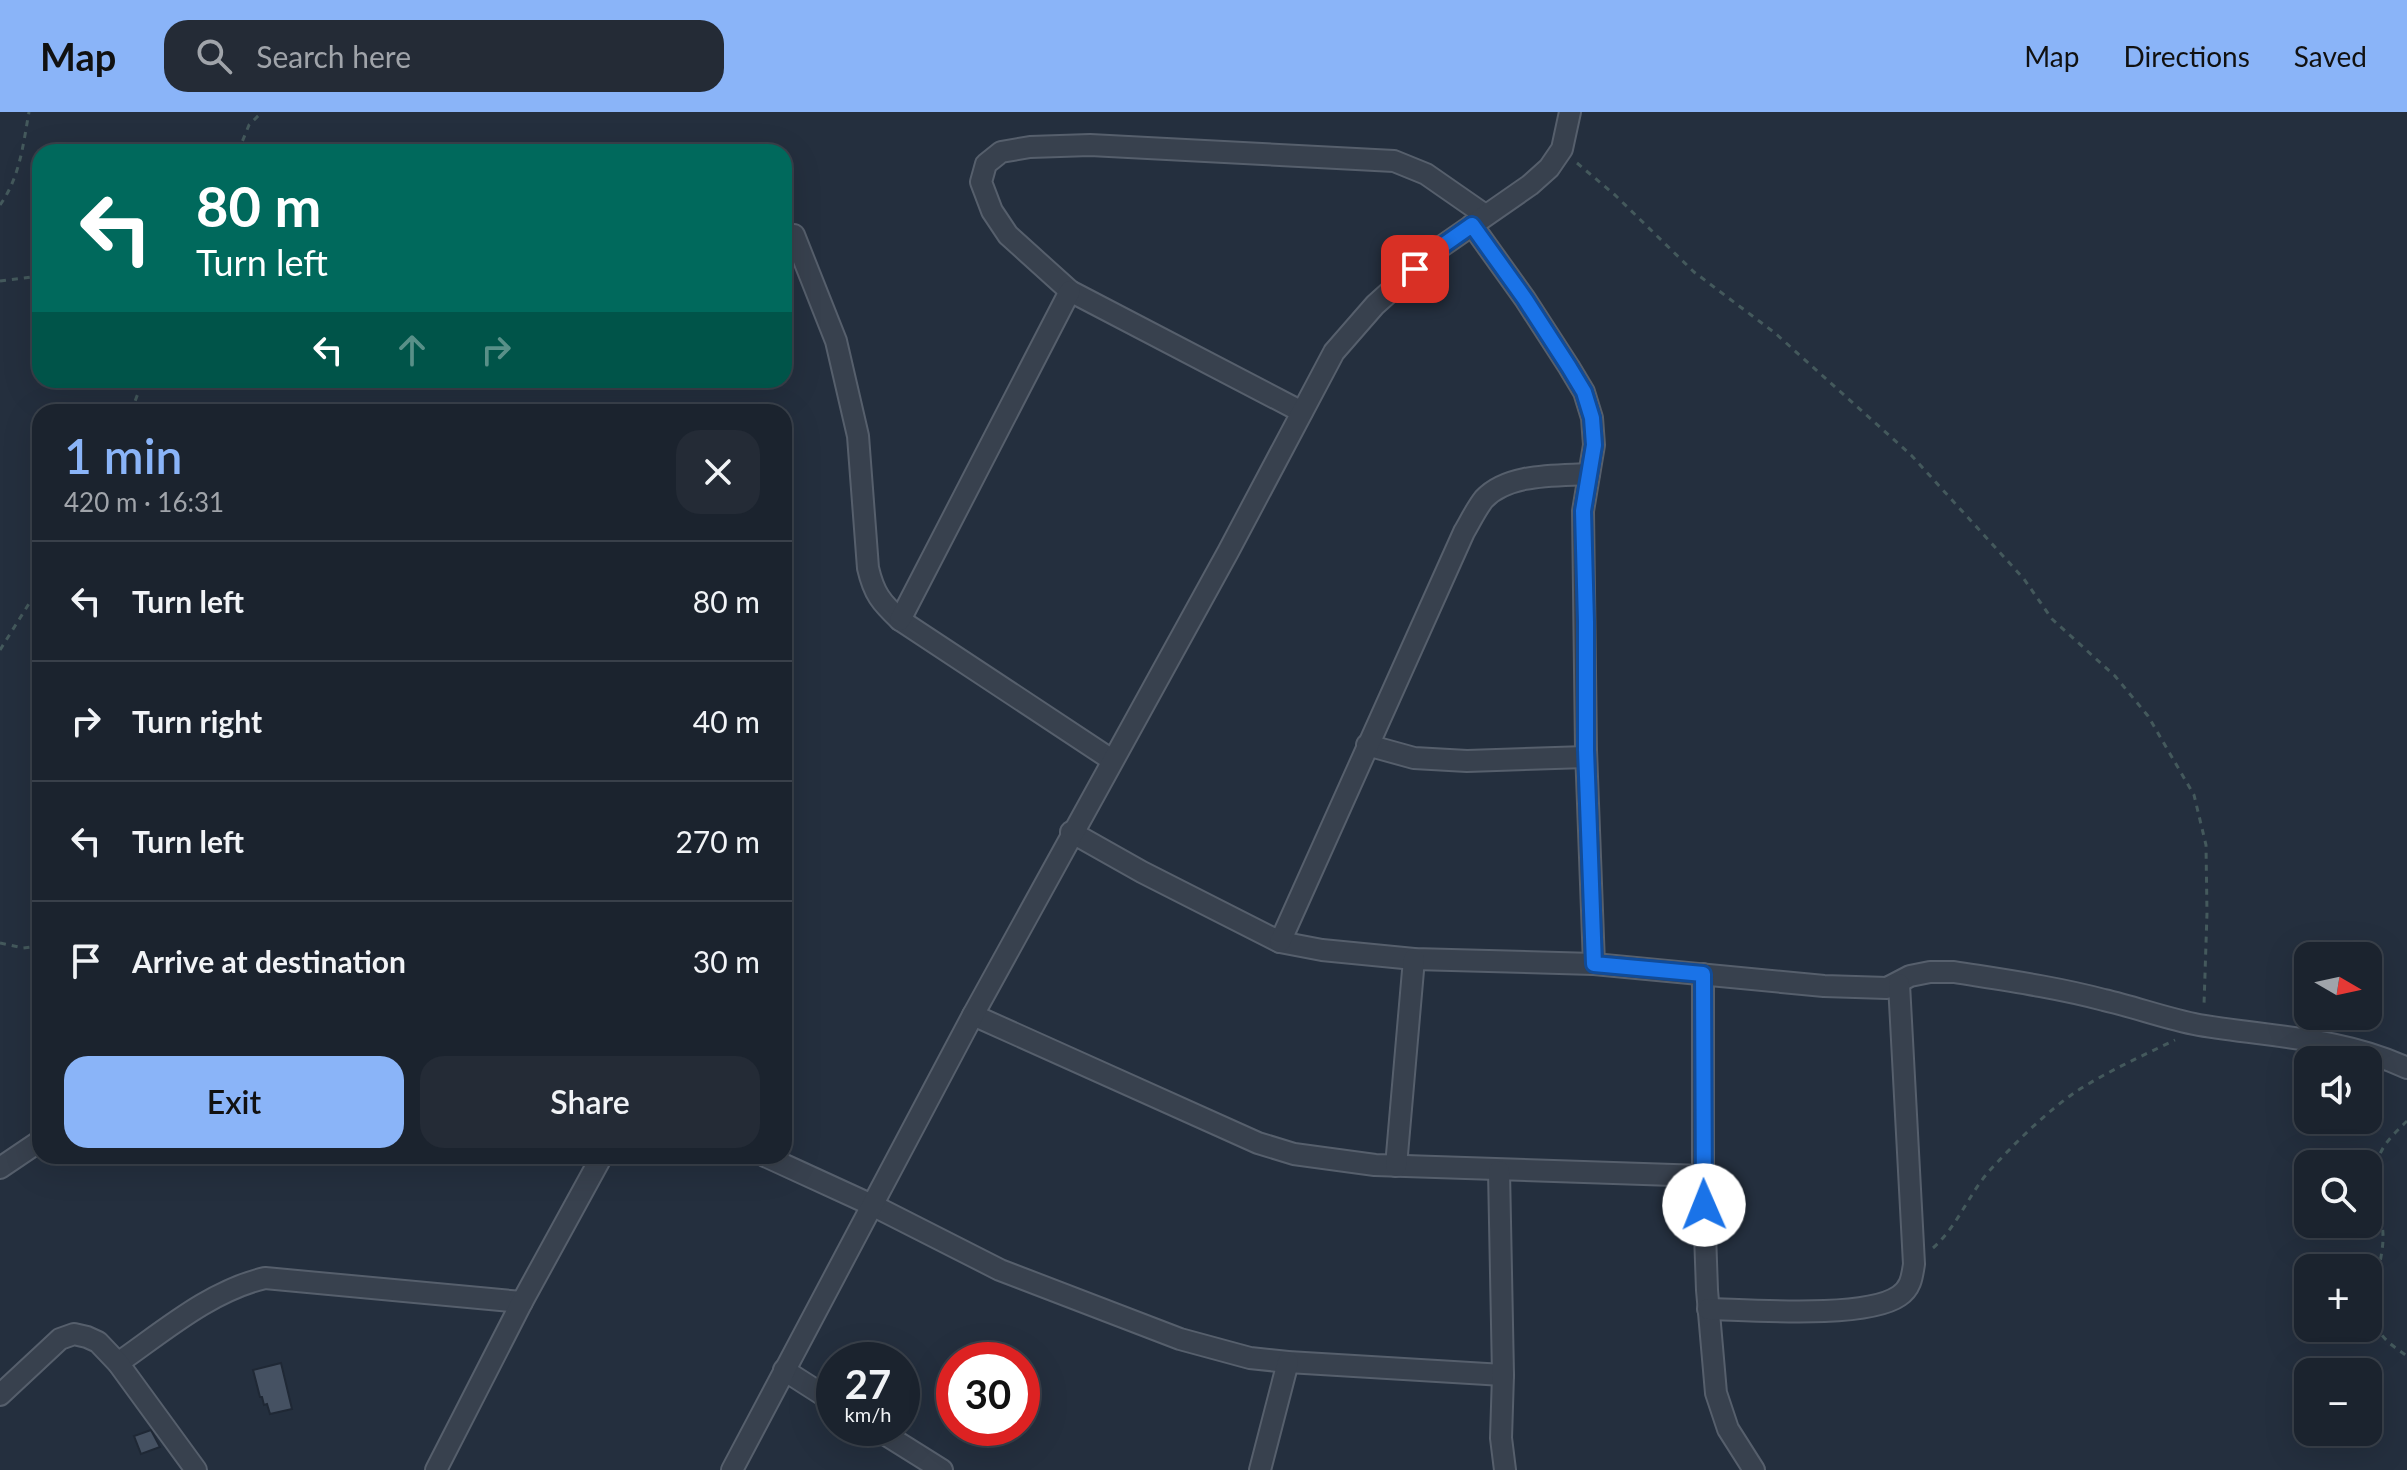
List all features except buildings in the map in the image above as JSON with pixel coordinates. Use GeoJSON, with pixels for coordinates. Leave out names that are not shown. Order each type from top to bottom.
{"type":"FeatureCollection","features":[{"type":"Feature","properties":{"kind":"street"},"geometry":{"type":"LineString","coordinates":[[732,1470],[1071,832],[1228,552],[1334,352],[1375,305],[1435,251],[1530,185],[1549,168],[1562,149],[1570,112]]}},
{"type":"Feature","properties":{"kind":"street"},"geometry":{"type":"LineString","coordinates":[[1302,412],[1070,291],[1008,235],[992,211],[981,182],[986,164],[1001,152],[1030,147],[1090,145],[1394,161],[1426,174],[1478,220],[1584,392],[1592,418],[1594,445],[1583,511],[1586,757],[1594,964]]}},
{"type":"Feature","properties":{"kind":"street"},"geometry":{"type":"LineString","coordinates":[[794,235],[836,341],[855,423],[868,568],[873,589],[900,620],[1112,760]]}},
{"type":"Feature","properties":{"kind":"street"},"geometry":{"type":"LineString","coordinates":[[900,620],[1070,291]]}},
{"type":"Feature","properties":{"kind":"street"},"geometry":{"type":"LineString","coordinates":[[1280,942],[1464,532],[1485,498],[1503,486],[1526,480],[1589,474]]}},
{"type":"Feature","properties":{"kind":"street"},"geometry":{"type":"LineString","coordinates":[[1367,745],[1414,758],[1467,761],[1586,757]]}},
{"type":"Feature","properties":{"kind":"street"},"geometry":{"type":"LineString","coordinates":[[1071,832],[1280,942],[1322,950],[1414,959],[1594,964],[1824,986],[1887,988],[1910,976],[1954,972],[2101,999],[2201,1025],[2267,1032],[2339,1045],[2385,1058],[2407,1068]]}},
{"type":"Feature","properties":{"kind":"street"},"geometry":{"type":"LineString","coordinates":[[1396,1166],[1414,959]]}},
{"type":"Feature","properties":{"kind":"street"},"geometry":{"type":"LineString","coordinates":[[1703,974],[1703,1176],[1708,1309],[1716,1393],[1728,1429],[1754,1470]]}},
{"type":"Feature","properties":{"kind":"street"},"geometry":{"type":"LineString","coordinates":[[1708,1309],[1835,1311],[1886,1303],[1901,1295],[1911,1284],[1914,1264],[1899,984]]}},
{"type":"Feature","properties":{"kind":"street"},"geometry":{"type":"LineString","coordinates":[[973,1015],[1258,1143],[1294,1154],[1396,1166],[1703,1176]]}},
{"type":"Feature","properties":{"kind":"street"},"geometry":{"type":"LineString","coordinates":[[0,1168],[32,1146]]}},
{"type":"Feature","properties":{"kind":"street"},"geometry":{"type":"LineString","coordinates":[[436,1470],[522,1302],[598,1164]]}},
{"type":"Feature","properties":{"kind":"street"},"geometry":{"type":"LineString","coordinates":[[782,1164],[1000,1270],[1180,1339],[1250,1358],[1503,1375]]}},
{"type":"Feature","properties":{"kind":"street"},"geometry":{"type":"LineString","coordinates":[[1499,1171],[1503,1375],[1501,1438],[1505,1470]]}},
{"type":"Feature","properties":{"kind":"street"},"geometry":{"type":"LineString","coordinates":[[118,1363],[212,1299],[239,1284],[265,1278],[522,1302]]}},
{"type":"Feature","properties":{"kind":"street"},"geometry":{"type":"LineString","coordinates":[[0,1395],[60,1339],[74,1334],[87,1337],[98,1342],[118,1363],[196,1470]]}},
{"type":"Feature","properties":{"kind":"street"},"geometry":{"type":"LineString","coordinates":[[1260,1470],[1288,1362]]}},
{"type":"Feature","properties":{"kind":"street"},"geometry":{"type":"LineString","coordinates":[[784,1370],[816,1390]]}},
{"type":"Feature","properties":{"kind":"street"},"geometry":{"type":"LineString","coordinates":[[902,1446],[936,1469]]}},
{"type":"Feature","properties":{"kind":"path"},"geometry":{"type":"LineString","coordinates":[[0,205],[10,191],[20,164],[29,112]]}},
{"type":"Feature","properties":{"kind":"path"},"geometry":{"type":"LineString","coordinates":[[241,144],[249,125],[262,112]]}},
{"type":"Feature","properties":{"kind":"path"},"geometry":{"type":"LineString","coordinates":[[1562,149],[1615,195],[1694,272],[1775,333],[1911,455],[2024,579],[2052,619],[2115,676],[2148,716],[2194,795],[2206,845],[2207,913],[2201,1025],[2076,1092],[1989,1171],[1939,1242],[1914,1264]]}},
{"type":"Feature","properties":{"kind":"path"},"geometry":{"type":"LineString","coordinates":[[0,281],[32,277]]}},
{"type":"Feature","properties":{"kind":"path"},"geometry":{"type":"LineString","coordinates":[[0,650],[32,599]]}},
{"type":"Feature","properties":{"kind":"path"},"geometry":{"type":"LineString","coordinates":[[0,943],[32,947]]}},
{"type":"Feature","properties":{"kind":"path"},"geometry":{"type":"LineString","coordinates":[[2407,1121],[2389,1139],[2378,1157],[2375,1172],[2383,1238],[2375,1324],[2382,1337],[2407,1356]]}},
{"type":"Feature","properties":{"kind":"route"},"geometry":{"type":"LineString","coordinates":[[1415,269],[1472,225],[1525,299],[1584,392],[1592,418],[1594,445],[1583,511],[1586,750],[1594,964],[1703,974],[1704,1205]]}}]}
